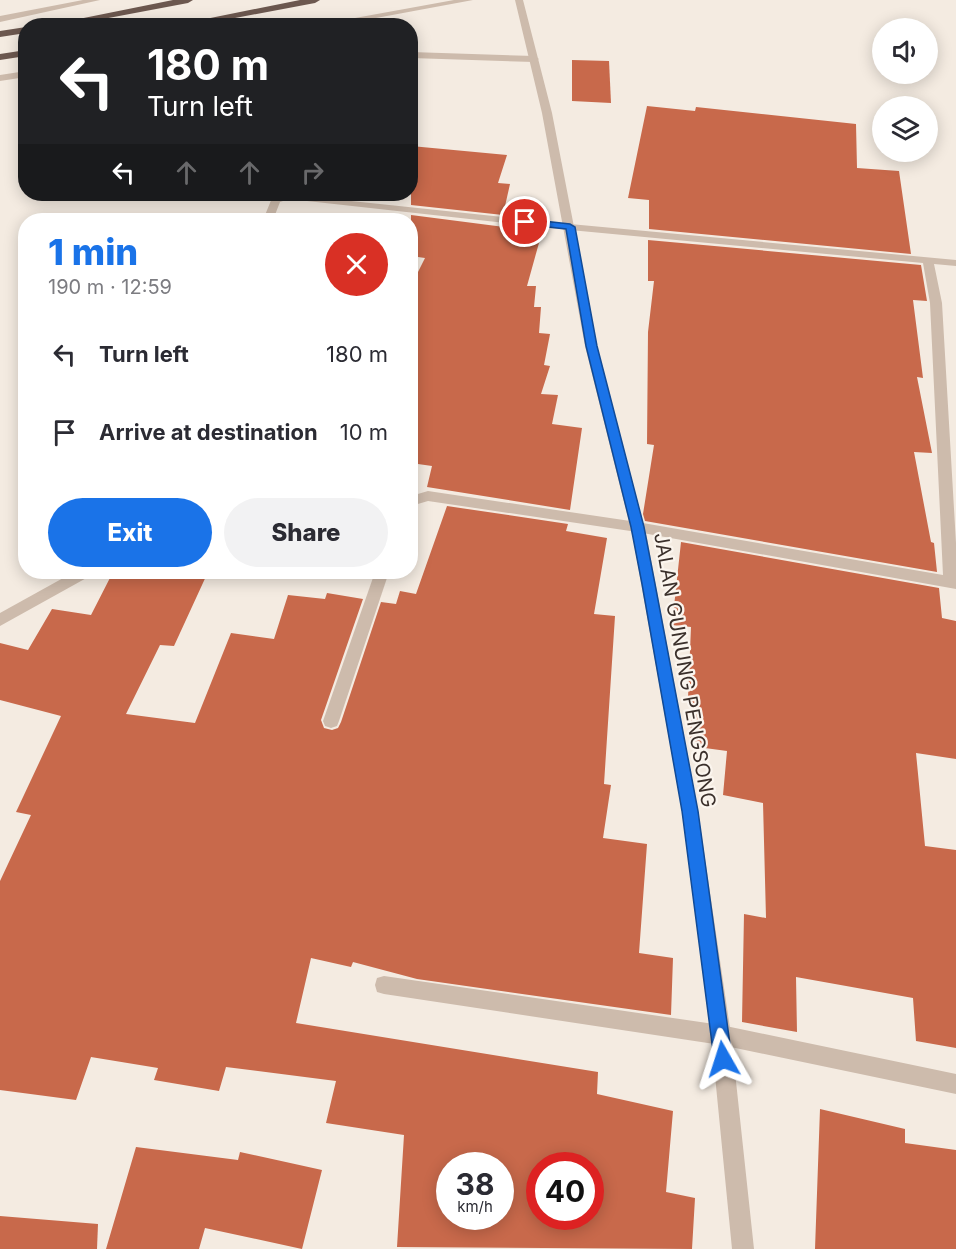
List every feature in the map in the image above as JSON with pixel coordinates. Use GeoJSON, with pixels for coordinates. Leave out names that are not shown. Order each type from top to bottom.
{"type":"FeatureCollection","features":[{"type":"Feature","properties":{"kind":"highway"},"geometry":{"type":"LineString","coordinates":[[91,18],[188,0]]}},
{"type":"Feature","properties":{"kind":"highway"},"geometry":{"type":"LineString","coordinates":[[218,18],[315,0]]}},
{"type":"Feature","properties":{"kind":"highway"},"geometry":{"type":"LineString","coordinates":[[0,34],[18,31]]}},
{"type":"Feature","properties":{"kind":"highway"},"geometry":{"type":"LineString","coordinates":[[0,57],[18,54]]}},
{"type":"Feature","properties":{"kind":"street"},"geometry":{"type":"LineString","coordinates":[[0,19],[96,0]]}},
{"type":"Feature","properties":{"kind":"street"},"geometry":{"type":"LineString","coordinates":[[362,18],[469,0]]}},
{"type":"Feature","properties":{"kind":"street","name":"JALAN GUNUNG PENGSONG"},"geometry":{"type":"LineString","coordinates":[[519,0],[570,227],[591,346],[637,527],[690,811],[721,1035],[743,1249]]}},
{"type":"Feature","properties":{"kind":"street"},"geometry":{"type":"LineString","coordinates":[[418,54],[534,59]]}},
{"type":"Feature","properties":{"kind":"street"},"geometry":{"type":"LineString","coordinates":[[0,78],[18,75]]}},
{"type":"Feature","properties":{"kind":"street"},"geometry":{"type":"LineString","coordinates":[[333,201],[570,227],[956,263]]}},
{"type":"Feature","properties":{"kind":"street"},"geometry":{"type":"LineString","coordinates":[[418,499],[428,496],[637,527],[954,582],[936,303],[928,260]]}},
{"type":"Feature","properties":{"kind":"street"},"geometry":{"type":"LineString","coordinates":[[0,620],[73,579]]}},
{"type":"Feature","properties":{"kind":"street"},"geometry":{"type":"LineString","coordinates":[[332,721],[380,579]]}},
{"type":"Feature","properties":{"kind":"street"},"geometry":{"type":"LineString","coordinates":[[384,985],[721,1035],[956,1084]]}},
{"type":"Feature","properties":{"kind":"building"},"geometry":{"type":"Polygon","coordinates":[[[572,60],[609,61],[611,103],[572,101],[572,60]]]}},
{"type":"Feature","properties":{"kind":"building"},"geometry":{"type":"Polygon","coordinates":[[[647,106],[695,111],[696,107],[856,124],[857,168],[899,171],[911,254],[649,229],[649,200],[628,198],[647,106]]]}},
{"type":"Feature","properties":{"kind":"building"},"geometry":{"type":"Polygon","coordinates":[[[418,147],[507,155],[498,183],[510,184],[503,215],[411,205],[411,201],[418,201],[418,147]]]}},
{"type":"Feature","properties":{"kind":"building"},"geometry":{"type":"Polygon","coordinates":[[[418,216],[542,232],[527,286],[536,286],[534,307],[541,307],[539,333],[550,334],[544,365],[550,366],[541,394],[558,395],[552,424],[582,428],[570,510],[427,487],[432,466],[418,464],[418,272],[425,258],[418,257],[418,216]]]}},
{"type":"Feature","properties":{"kind":"building"},"geometry":{"type":"Polygon","coordinates":[[[648,240],[921,265],[927,301],[913,300],[923,378],[917,377],[932,453],[914,452],[931,542],[934,543],[937,572],[645,521],[643,514],[654,445],[647,444],[648,332],[654,281],[648,281],[648,240]]]}},
{"type":"Feature","properties":{"kind":"building"},"geometry":{"type":"Polygon","coordinates":[[[447,506],[568,524],[566,531],[607,538],[594,614],[615,616],[604,784],[611,785],[603,838],[647,844],[639,953],[673,958],[671,1015],[417,979],[353,962],[351,967],[311,958],[296,1023],[598,1072],[597,1094],[673,1111],[666,1192],[695,1198],[692,1249],[397,1247],[404,1135],[326,1123],[336,1081],[226,1067],[219,1091],[154,1080],[158,1068],[91,1057],[76,1100],[0,1090],[0,881],[31,815],[16,812],[61,716],[0,700],[0,643],[28,650],[52,609],[91,615],[109,579],[205,579],[174,646],[160,645],[126,714],[195,723],[231,633],[274,639],[288,595],[325,599],[327,593],[363,599],[321,720],[324,728],[332,730],[338,728],[341,722],[381,602],[396,604],[400,591],[416,594],[447,506]]]}},
{"type":"Feature","properties":{"kind":"building"},"geometry":{"type":"Polygon","coordinates":[[[681,542],[939,588],[942,618],[956,621],[956,759],[916,753],[925,846],[956,850],[956,1048],[916,1041],[913,998],[796,977],[797,1032],[742,1022],[744,914],[766,918],[763,803],[723,795],[727,751],[690,746],[692,698],[688,698],[691,627],[672,625],[681,542]]]}},
{"type":"Feature","properties":{"kind":"building"},"geometry":{"type":"Polygon","coordinates":[[[820,1109],[905,1129],[905,1143],[956,1150],[956,1249],[815,1249],[820,1109]]]}},
{"type":"Feature","properties":{"kind":"building"},"geometry":{"type":"Polygon","coordinates":[[[136,1147],[238,1160],[240,1152],[322,1170],[302,1249],[205,1228],[199,1249],[106,1249],[136,1147]]]}},
{"type":"Feature","properties":{"kind":"building"},"geometry":{"type":"Polygon","coordinates":[[[0,1216],[98,1224],[97,1249],[0,1249],[0,1216]]]}},
{"type":"Feature","properties":{"kind":"route"},"geometry":{"type":"LineString","coordinates":[[525,222],[570,227],[591,346],[640,538],[690,811],[723,1059]]}}]}
